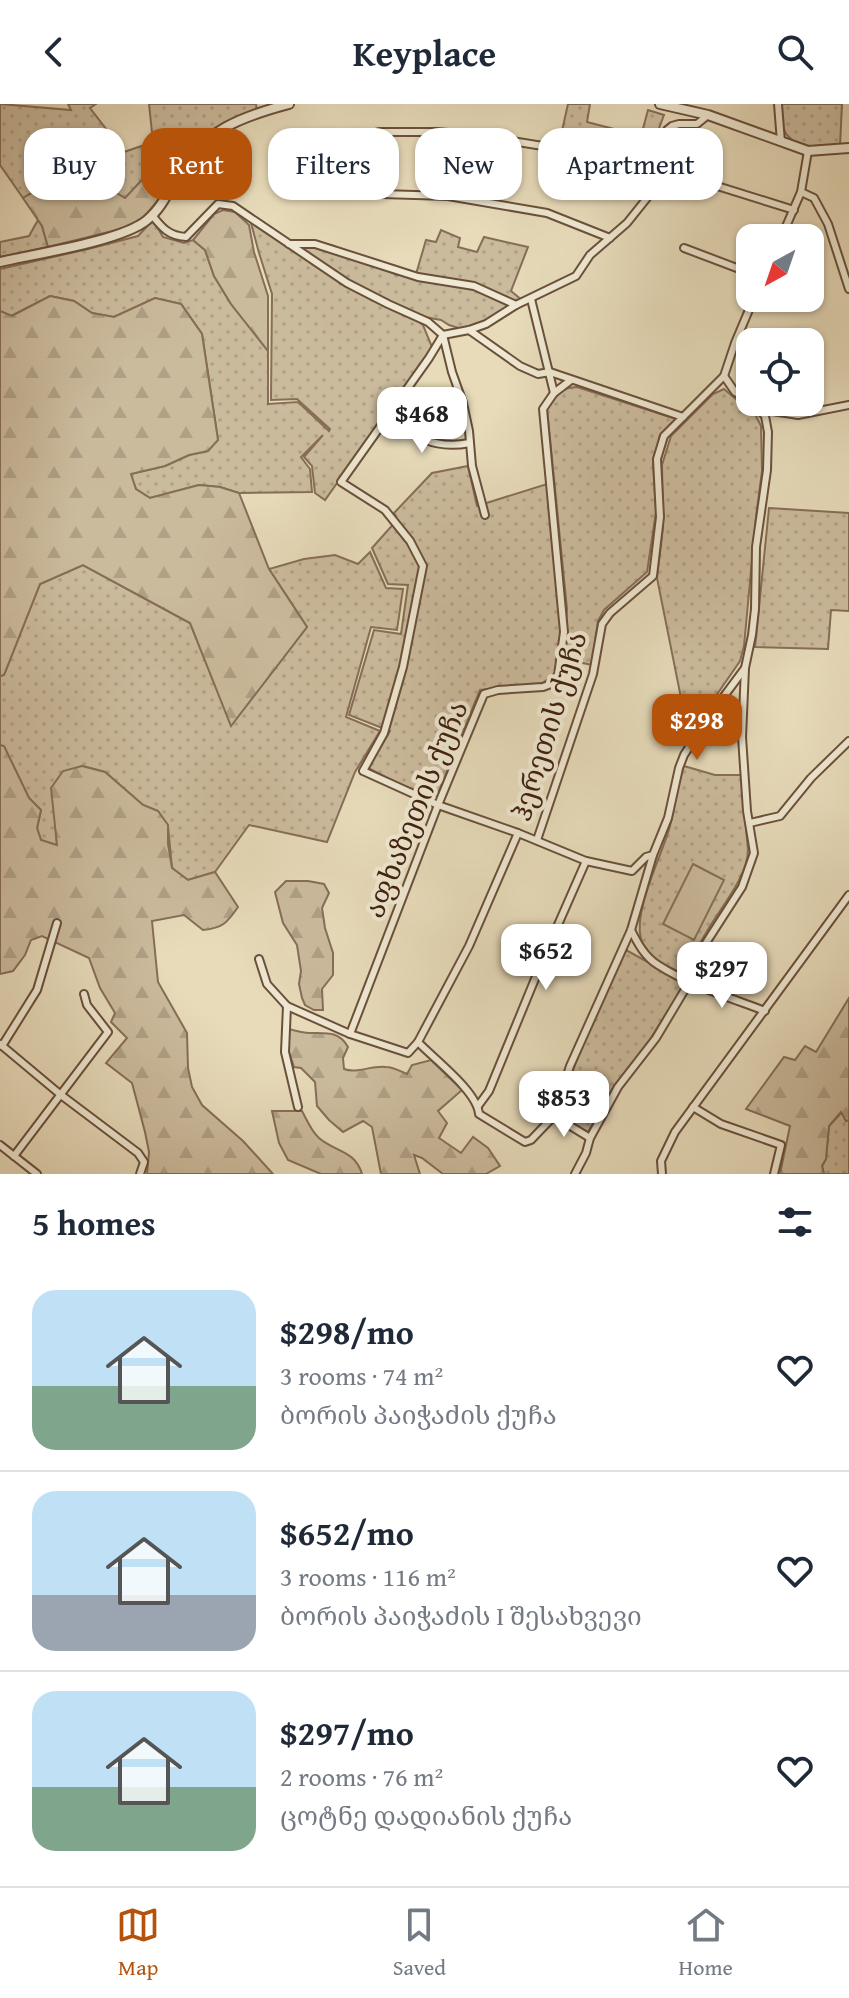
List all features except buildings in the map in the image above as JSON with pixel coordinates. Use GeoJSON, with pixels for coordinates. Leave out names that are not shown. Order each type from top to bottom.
{"type":"FeatureCollection","features":[{"type":"Feature","properties":{"kind":"street"},"geometry":{"type":"LineString","coordinates":[[0,262],[111,236],[136,227],[162,203],[187,161],[210,136],[243,118],[289,104]]}},
{"type":"Feature","properties":{"kind":"street"},"geometry":{"type":"LineString","coordinates":[[660,104],[708,115],[808,151],[849,148]]}},
{"type":"Feature","properties":{"kind":"street"},"geometry":{"type":"LineString","coordinates":[[778,104],[781,142]]}},
{"type":"Feature","properties":{"kind":"street"},"geometry":{"type":"LineString","coordinates":[[670,128],[679,124],[697,124],[708,115]]}},
{"type":"Feature","properties":{"kind":"street"},"geometry":{"type":"LineString","coordinates":[[399,132],[481,136],[538,145]]}},
{"type":"Feature","properties":{"kind":"street"},"geometry":{"type":"LineString","coordinates":[[788,224],[801,192],[808,151]]}},
{"type":"Feature","properties":{"kind":"street"},"geometry":{"type":"LineString","coordinates":[[723,188],[794,210]]}},
{"type":"Feature","properties":{"kind":"street"},"geometry":{"type":"LineString","coordinates":[[801,192],[814,198],[828,224],[849,289]]}},
{"type":"Feature","properties":{"kind":"street"},"geometry":{"type":"LineString","coordinates":[[399,195],[448,196],[547,213],[610,238]]}},
{"type":"Feature","properties":{"kind":"street"},"geometry":{"type":"LineString","coordinates":[[645,200],[590,255],[576,276],[516,305],[486,324],[443,335],[341,482],[385,510],[410,541],[423,566],[403,667],[384,733],[363,771],[438,805],[586,861],[632,871],[646,857],[653,855]]}},
{"type":"Feature","properties":{"kind":"street"},"geometry":{"type":"LineString","coordinates":[[152,215],[165,232],[186,237],[218,204],[233,206],[347,283],[428,322],[443,335],[463,403],[472,466],[485,515]]}},
{"type":"Feature","properties":{"kind":"street"},"geometry":{"type":"LineString","coordinates":[[289,244],[315,244],[418,277],[468,284],[516,305]]}},
{"type":"Feature","properties":{"kind":"street"},"geometry":{"type":"LineString","coordinates":[[684,248],[736,268]]}},
{"type":"Feature","properties":{"kind":"street"},"geometry":{"type":"LineString","coordinates":[[531,299],[554,393],[571,380]]}},
{"type":"Feature","properties":{"kind":"street"},"geometry":{"type":"LineString","coordinates":[[736,393],[724,376],[748,312]]}},
{"type":"Feature","properties":{"kind":"street"},"geometry":{"type":"LineString","coordinates":[[469,330],[520,366],[538,374],[550,372],[683,417]]}},
{"type":"Feature","properties":{"kind":"street","name":"ჰერეთის ქუჩა"},"geometry":{"type":"LineString","coordinates":[[537,840],[593,674],[602,624],[610,613],[653,576],[660,517],[657,459],[664,436],[724,376]]}},
{"type":"Feature","properties":{"kind":"street","name":"აფხაზეთის ქუჩა"},"geometry":{"type":"LineString","coordinates":[[350,1034],[484,694],[543,687],[551,684],[558,675],[564,632],[543,409],[554,393]]}},
{"type":"Feature","properties":{"kind":"street"},"geometry":{"type":"LineString","coordinates":[[824,410],[849,405]]}},
{"type":"Feature","properties":{"kind":"street"},"geometry":{"type":"LineString","coordinates":[[388,414],[411,433],[434,443],[454,446],[470,443]]}},
{"type":"Feature","properties":{"kind":"street"},"geometry":{"type":"LineString","coordinates":[[575,1174],[590,1138],[618,1087],[656,1038],[690,981],[704,946],[742,887],[754,853],[742,737],[745,668],[755,609],[756,547],[767,470],[768,424],[764,416]]}},
{"type":"Feature","properties":{"kind":"street"},"geometry":{"type":"LineString","coordinates":[[418,1042],[471,1095],[479,1114],[525,1142],[531,1140],[554,1116],[570,1066],[631,930],[653,855],[668,818],[684,755],[745,668]]}},
{"type":"Feature","properties":{"kind":"street"},"geometry":{"type":"LineString","coordinates":[[750,823],[780,816],[811,778],[849,741]]}},
{"type":"Feature","properties":{"kind":"street"},"geometry":{"type":"LineString","coordinates":[[259,959],[267,984],[287,1006],[350,1034],[408,1053],[418,1042],[469,946],[518,833]]}},
{"type":"Feature","properties":{"kind":"street"},"geometry":{"type":"LineString","coordinates":[[478,1106],[489,1091],[586,861]]}},
{"type":"Feature","properties":{"kind":"street"},"geometry":{"type":"LineString","coordinates":[[662,1174],[661,1161],[675,1132],[849,895]]}},
{"type":"Feature","properties":{"kind":"street"},"geometry":{"type":"LineString","coordinates":[[57,923],[37,990],[1,1045],[138,1153],[144,1162],[140,1174]]}},
{"type":"Feature","properties":{"kind":"street"},"geometry":{"type":"LineString","coordinates":[[631,930],[640,948],[656,965],[765,1011]]}},
{"type":"Feature","properties":{"kind":"street"},"geometry":{"type":"LineString","coordinates":[[14,1156],[108,1032],[87,1005],[84,994]]}},
{"type":"Feature","properties":{"kind":"street"},"geometry":{"type":"LineString","coordinates":[[287,1006],[285,1052],[298,1107]]}},
{"type":"Feature","properties":{"kind":"street"},"geometry":{"type":"LineString","coordinates":[[693,1107],[721,1124],[781,1145],[774,1174]]}},
{"type":"Feature","properties":{"kind":"street"},"geometry":{"type":"LineString","coordinates":[[554,1116],[590,1138]]}},
{"type":"Feature","properties":{"kind":"street"},"geometry":{"type":"LineString","coordinates":[[0,1145],[37,1174]]}},
{"type":"Feature","properties":{"kind":"green space"},"geometry":{"type":"Polygon","coordinates":[[[0,104],[71,110],[68,104],[96,104],[90,108],[105,128],[24,128],[24,197],[0,165],[0,104]]]}},
{"type":"Feature","properties":{"kind":"green space"},"geometry":{"type":"Polygon","coordinates":[[[149,104],[256,104],[257,111],[219,128],[152,128],[149,104]]]}},
{"type":"Feature","properties":{"kind":"green space"},"geometry":{"type":"Polygon","coordinates":[[[568,104],[590,104],[587,122],[610,128],[563,128],[568,104]]]}},
{"type":"Feature","properties":{"kind":"green space"},"geometry":{"type":"Polygon","coordinates":[[[779,104],[842,104],[840,146],[815,149],[794,142],[781,123],[779,104]]]}},
{"type":"Feature","properties":{"kind":"green space"},"geometry":{"type":"Polygon","coordinates":[[[648,110],[664,115],[659,128],[643,128],[648,110]]]}},
{"type":"Feature","properties":{"kind":"green space"},"geometry":{"type":"Polygon","coordinates":[[[141,146],[141,182],[125,199],[125,152],[141,146]]]}},
{"type":"Feature","properties":{"kind":"green space"},"geometry":{"type":"Polygon","coordinates":[[[141,181],[141,200],[158,200],[144,217],[125,228],[48,247],[42,226],[24,200],[125,200],[141,181]]]}},
{"type":"Feature","properties":{"kind":"green space"},"geometry":{"type":"Polygon","coordinates":[[[223,210],[235,212],[249,225],[268,296],[268,351],[231,304],[214,276],[205,250],[193,240],[214,214],[223,210]]]}},
{"type":"Feature","properties":{"kind":"green space"},"geometry":{"type":"Polygon","coordinates":[[[256,217],[290,240],[311,240],[334,246],[397,275],[399,270],[416,274],[426,240],[436,242],[441,230],[460,238],[458,247],[477,252],[484,237],[528,247],[511,291],[523,301],[465,330],[441,320],[419,316],[418,321],[423,325],[432,347],[325,500],[315,493],[312,466],[304,457],[323,435],[301,457],[310,469],[312,492],[239,493],[199,485],[150,498],[136,489],[130,474],[207,451],[218,440],[202,334],[181,304],[155,298],[114,317],[92,313],[74,301],[50,296],[11,316],[0,311],[0,269],[138,236],[153,220],[163,237],[184,243],[193,240],[205,250],[214,276],[231,304],[268,351],[268,404],[298,402],[329,431],[297,399],[271,400],[272,294],[251,223],[256,217]]]}},
{"type":"Feature","properties":{"kind":"green space"},"geometry":{"type":"Polygon","coordinates":[[[38,220],[48,247],[0,257],[0,242],[29,236],[38,220]]]}},
{"type":"Feature","properties":{"kind":"green space"},"geometry":{"type":"Polygon","coordinates":[[[50,296],[74,301],[92,313],[114,317],[155,298],[181,304],[202,334],[218,440],[208,451],[131,474],[136,489],[150,498],[199,485],[239,493],[269,569],[307,627],[231,726],[190,623],[83,565],[40,584],[4,675],[0,676],[0,311],[12,316],[50,296]]]}},
{"type":"Feature","properties":{"kind":"green space"},"geometry":{"type":"Polygon","coordinates":[[[577,387],[676,419],[660,435],[653,463],[656,512],[647,572],[604,610],[598,621],[592,665],[564,659],[567,609],[547,409],[559,393],[577,387]]]}},
{"type":"Feature","properties":{"kind":"green space"},"geometry":{"type":"Polygon","coordinates":[[[724,389],[736,399],[736,416],[756,416],[761,426],[762,471],[744,646],[740,661],[702,716],[684,713],[657,578],[663,527],[662,465],[671,436],[713,394],[724,389]]]}},
{"type":"Feature","properties":{"kind":"green space"},"geometry":{"type":"Polygon","coordinates":[[[468,466],[477,506],[547,484],[561,631],[555,673],[543,683],[480,690],[439,791],[435,796],[426,795],[368,768],[390,731],[349,715],[374,630],[401,634],[408,585],[388,584],[372,548],[397,520],[394,513],[432,473],[468,466]]]}},
{"type":"Feature","properties":{"kind":"green space"},"geometry":{"type":"Polygon","coordinates":[[[769,508],[849,513],[849,611],[831,610],[828,649],[755,647],[769,508]]]}},
{"type":"Feature","properties":{"kind":"green space"},"geometry":{"type":"Polygon","coordinates":[[[370,552],[386,588],[403,589],[397,630],[371,627],[346,717],[380,731],[355,772],[327,842],[249,825],[215,872],[188,880],[172,868],[168,826],[158,811],[143,805],[105,772],[82,766],[55,818],[57,846],[41,840],[37,828],[41,810],[29,798],[4,747],[0,745],[0,676],[4,675],[40,584],[83,565],[190,623],[231,725],[307,627],[269,569],[304,559],[335,555],[358,564],[370,552]]]}},
{"type":"Feature","properties":{"kind":"green space"},"geometry":{"type":"Polygon","coordinates":[[[0,745],[4,746],[29,798],[41,810],[37,828],[41,840],[57,845],[51,788],[63,771],[82,766],[105,772],[143,805],[158,811],[168,825],[172,868],[188,880],[215,872],[238,907],[224,924],[210,929],[203,930],[184,915],[152,921],[158,982],[187,1033],[188,1068],[192,1087],[202,1105],[243,1141],[273,1174],[147,1174],[149,1152],[132,1083],[106,1063],[127,1038],[111,1022],[115,1013],[100,988],[89,958],[42,936],[31,940],[13,971],[0,974],[0,745]]]}},
{"type":"Feature","properties":{"kind":"green space"},"geometry":{"type":"Polygon","coordinates":[[[684,766],[715,775],[741,775],[748,850],[742,874],[699,946],[688,976],[660,962],[648,952],[641,939],[640,927],[645,898],[670,826],[684,766]]]}},
{"type":"Feature","properties":{"kind":"green space"},"geometry":{"type":"Polygon","coordinates":[[[693,864],[724,880],[694,940],[663,924],[693,864]]]}},
{"type":"Feature","properties":{"kind":"green space"},"geometry":{"type":"Polygon","coordinates":[[[286,881],[324,884],[329,893],[322,908],[333,953],[333,975],[322,989],[323,1010],[314,1010],[305,1005],[302,998],[297,945],[283,923],[275,892],[286,881]]]}},
{"type":"Feature","properties":{"kind":"green space"},"geometry":{"type":"Polygon","coordinates":[[[626,950],[684,982],[684,985],[649,1041],[615,1085],[588,1132],[564,1118],[562,1104],[576,1061],[626,950]]]}},
{"type":"Feature","properties":{"kind":"green space"},"geometry":{"type":"Polygon","coordinates":[[[849,998],[849,1120],[846,1121],[841,1112],[829,1126],[826,1159],[822,1166],[824,1174],[780,1174],[790,1126],[746,1109],[784,1057],[795,1060],[805,1046],[816,1052],[849,998]]]}},
{"type":"Feature","properties":{"kind":"green space"},"geometry":{"type":"Polygon","coordinates":[[[289,1029],[332,1034],[341,1038],[348,1047],[343,1058],[344,1069],[386,1067],[407,1074],[412,1065],[431,1060],[462,1090],[438,1111],[447,1123],[439,1138],[461,1153],[473,1137],[488,1148],[500,1166],[486,1174],[443,1174],[414,1155],[420,1174],[381,1174],[372,1127],[363,1121],[343,1132],[317,1106],[315,1082],[301,1068],[294,1067],[289,1052],[289,1029]]]}},
{"type":"Feature","properties":{"kind":"green space"},"geometry":{"type":"Polygon","coordinates":[[[272,1111],[302,1111],[316,1135],[355,1160],[362,1174],[321,1174],[288,1160],[279,1143],[272,1111]]]}},
{"type":"Feature","properties":{"kind":"green space"},"geometry":{"type":"Polygon","coordinates":[[[842,1112],[846,1121],[849,1120],[849,1174],[824,1174],[822,1166],[826,1159],[829,1126],[842,1112]]]}}]}
